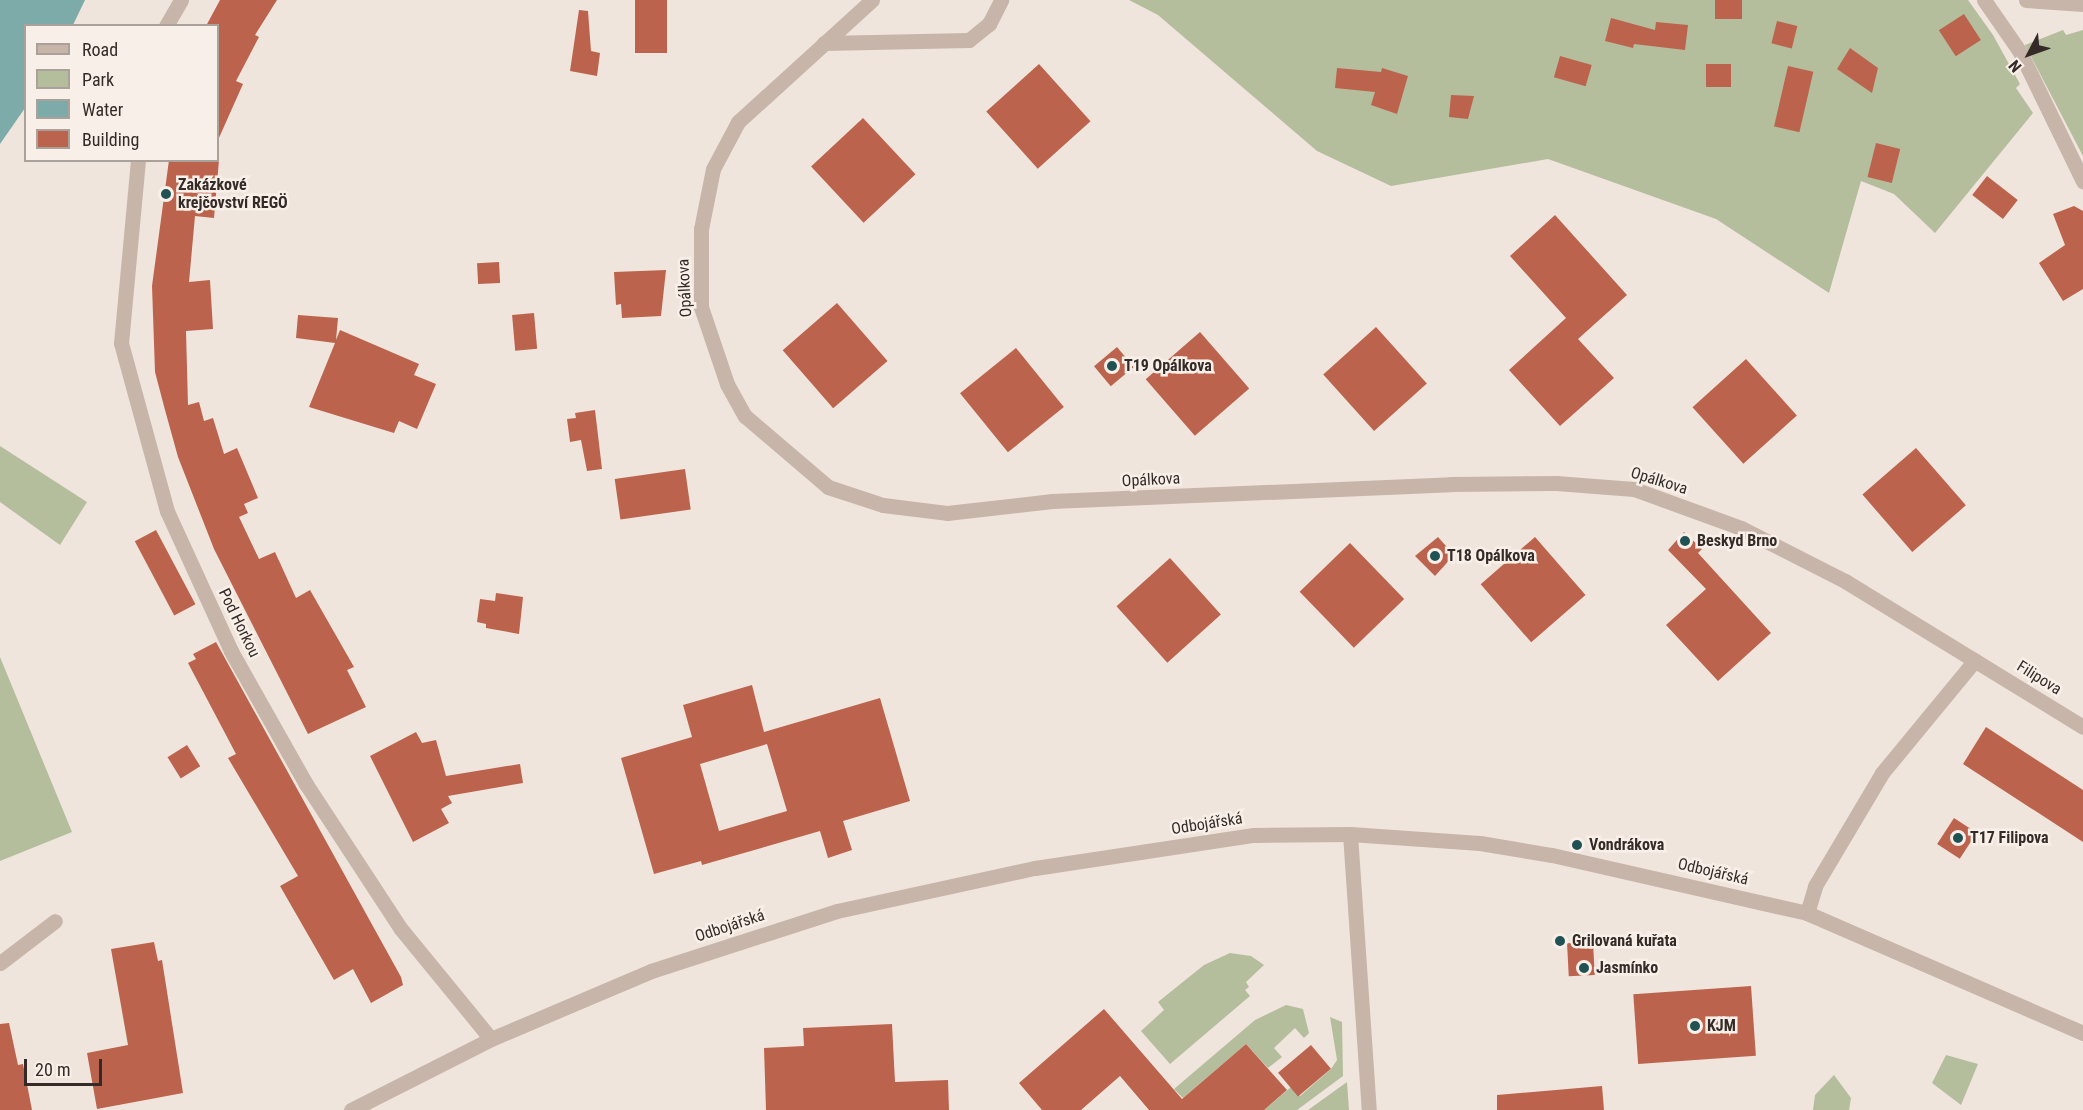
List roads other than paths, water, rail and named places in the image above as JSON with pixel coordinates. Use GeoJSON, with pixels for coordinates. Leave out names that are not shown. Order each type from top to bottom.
{"type":"FeatureCollection","features":[{"type":"Feature","properties":{"kind":"street"},"geometry":{"type":"LineString","coordinates":[[167,24],[181,0]]}},
{"type":"Feature","properties":{"kind":"street","name":"Opálkova"},"geometry":{"type":"LineString","coordinates":[[872,0],[738,122],[713,169],[701,229],[701,307],[710,343],[745,416],[828,487],[883,505],[947,513],[1052,501],[1385,486],[1556,483],[1634,489],[1741,528],[1845,581],[1975,660]]}},
{"type":"Feature","properties":{"kind":"street"},"geometry":{"type":"LineString","coordinates":[[824,43],[969,40],[989,24],[1001,0]]}},
{"type":"Feature","properties":{"kind":"street"},"geometry":{"type":"LineString","coordinates":[[1984,0],[2020,52],[2083,181]]}},
{"type":"Feature","properties":{"kind":"street"},"geometry":{"type":"LineString","coordinates":[[2026,0],[2075,5]]}},
{"type":"Feature","properties":{"kind":"street","name":"Pod Horkou"},"geometry":{"type":"LineString","coordinates":[[138,162],[121,343],[167,512],[231,651],[306,784],[401,929],[491,1039]]}},
{"type":"Feature","properties":{"kind":"street"},"geometry":{"type":"LineString","coordinates":[[1806,913],[1815,886],[1882,773],[1975,660]]}},
{"type":"Feature","properties":{"kind":"street","name":"Filipova"},"geometry":{"type":"LineString","coordinates":[[1975,660],[2083,727]]}},
{"type":"Feature","properties":{"kind":"street"},"geometry":{"type":"LineString","coordinates":[[1350,834],[1369,1110]]}},
{"type":"Feature","properties":{"kind":"street","name":"Odbojářská"},"geometry":{"type":"LineString","coordinates":[[351,1110],[377,1103],[491,1039],[651,971],[837,911],[1035,868],[1242,837],[1350,834],[1480,843],[1552,855],[1806,913],[2083,1033]]}},
{"type":"Feature","properties":{"kind":"street"},"geometry":{"type":"LineString","coordinates":[[0,963],[55,921]]}},
{"type":"Feature","properties":{"kind":"water"},"geometry":{"type":"Polygon","coordinates":[[[0,0],[85,0],[73,24],[24,24],[24,109],[0,144],[0,0]]]}},
{"type":"Feature","properties":{"kind":"place","name":"Zakázkové krejčovství REGÖ"},"geometry":{"type":"Point","coordinates":[166,194]}},
{"type":"Feature","properties":{"kind":"place","name":"T19 Opálkova"},"geometry":{"type":"Point","coordinates":[1112,366]}},
{"type":"Feature","properties":{"kind":"place","name":"Beskyd Brno"},"geometry":{"type":"Point","coordinates":[1685,541]}},
{"type":"Feature","properties":{"kind":"place","name":"T18 Opálkova"},"geometry":{"type":"Point","coordinates":[1435,556]}},
{"type":"Feature","properties":{"kind":"place","name":"T17 Filipova"},"geometry":{"type":"Point","coordinates":[1958,838]}},
{"type":"Feature","properties":{"kind":"place","name":"Vondrákova"},"geometry":{"type":"Point","coordinates":[1577,845]}},
{"type":"Feature","properties":{"kind":"place","name":"Grilovaná kuřata"},"geometry":{"type":"Point","coordinates":[1560,941]}},
{"type":"Feature","properties":{"kind":"place","name":"Jasmínko"},"geometry":{"type":"Point","coordinates":[1584,968]}},
{"type":"Feature","properties":{"kind":"place","name":"KJM"},"geometry":{"type":"Point","coordinates":[1695,1026]}}]}
